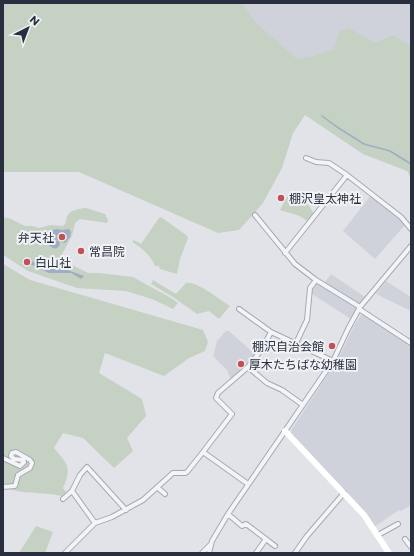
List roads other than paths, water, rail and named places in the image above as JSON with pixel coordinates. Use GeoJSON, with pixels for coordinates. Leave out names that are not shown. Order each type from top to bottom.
{"type":"FeatureCollection","features":[{"type":"Feature","properties":{"kind":"street"},"geometry":{"type":"LineString","coordinates":[[306,158],[316,162],[329,163],[347,175],[401,217],[411,229]]}},
{"type":"Feature","properties":{"kind":"street"},"geometry":{"type":"LineString","coordinates":[[285,253],[347,175]]}},
{"type":"Feature","properties":{"kind":"street"},"geometry":{"type":"LineString","coordinates":[[255,215],[295,264],[316,280],[411,343]]}},
{"type":"Feature","properties":{"kind":"street"},"geometry":{"type":"LineString","coordinates":[[209,553],[211,544],[228,514],[333,361],[360,308],[411,246]]}},
{"type":"Feature","properties":{"kind":"street"},"geometry":{"type":"LineString","coordinates":[[296,343],[307,320],[310,288],[316,280]]}},
{"type":"Feature","properties":{"kind":"street"},"geometry":{"type":"LineString","coordinates":[[240,309],[271,332],[333,361]]}},
{"type":"Feature","properties":{"kind":"street"},"geometry":{"type":"LineString","coordinates":[[65,553],[95,523],[112,517],[143,500],[158,488],[173,472],[187,472],[232,414],[216,398],[218,393],[248,367],[262,349],[271,332]]}},
{"type":"Feature","properties":{"kind":"street"},"geometry":{"type":"LineString","coordinates":[[248,367],[267,383],[282,390],[303,405]]}},
{"type":"Feature","properties":{"kind":"street"},"geometry":{"type":"LineString","coordinates":[[285,431],[364,515],[389,553]]}},
{"type":"Feature","properties":{"kind":"street"},"geometry":{"type":"LineString","coordinates":[[3,458],[22,466],[24,462],[23,460],[14,459],[12,456],[12,453],[16,452],[30,460],[32,464],[30,468],[18,475],[15,486],[3,487]]}},
{"type":"Feature","properties":{"kind":"street"},"geometry":{"type":"LineString","coordinates":[[203,452],[248,484]]}},
{"type":"Feature","properties":{"kind":"street"},"geometry":{"type":"LineString","coordinates":[[63,500],[72,491],[87,467],[126,510]]}},
{"type":"Feature","properties":{"kind":"street"},"geometry":{"type":"LineString","coordinates":[[158,488],[164,494]]}},
{"type":"Feature","properties":{"kind":"street"},"geometry":{"type":"LineString","coordinates":[[72,491],[95,523]]}},
{"type":"Feature","properties":{"kind":"street"},"geometry":{"type":"LineString","coordinates":[[295,553],[307,536],[344,494]]}},
{"type":"Feature","properties":{"kind":"street"},"geometry":{"type":"LineString","coordinates":[[228,514],[242,526],[246,524],[275,546]]}},
{"type":"Feature","properties":{"kind":"street"},"geometry":{"type":"LineString","coordinates":[[378,535],[391,525],[394,527],[398,524]]}},
{"type":"Feature","properties":{"kind":"street"},"geometry":{"type":"LineString","coordinates":[[256,553],[266,539]]}},
{"type":"Feature","properties":{"kind":"street"},"geometry":{"type":"LineString","coordinates":[[408,541],[411,547]]}},
{"type":"Feature","properties":{"kind":"street"},"geometry":{"type":"LineString","coordinates":[[202,553],[206,547],[211,544]]}},
{"type":"Feature","properties":{"kind":"water"},"geometry":{"type":"Polygon","coordinates":[[[57,229],[69,229],[71,232],[70,237],[65,243],[61,242],[60,240],[48,239],[59,241],[60,244],[57,248],[55,248],[44,242],[47,239],[40,236],[40,233],[57,229]]]}},
{"type":"Feature","properties":{"kind":"water"},"geometry":{"type":"Polygon","coordinates":[[[31,261],[51,268],[62,268],[84,276],[81,279],[71,273],[49,273],[30,264],[31,261]]]}},
{"type":"Feature","properties":{"kind":"waterway"},"geometry":{"type":"LineString","coordinates":[[322,116],[364,144],[390,151],[411,164]]}},
{"type":"Feature","properties":{"kind":"place","name":"棚沢皇太神社"},"geometry":{"type":"Point","coordinates":[281,198]}},
{"type":"Feature","properties":{"kind":"place","name":"弁天社"},"geometry":{"type":"Point","coordinates":[62,237]}},
{"type":"Feature","properties":{"kind":"place","name":"常昌院"},"geometry":{"type":"Point","coordinates":[81,251]}},
{"type":"Feature","properties":{"kind":"place","name":"白山社"},"geometry":{"type":"Point","coordinates":[27,262]}},
{"type":"Feature","properties":{"kind":"place","name":"棚沢自治会館"},"geometry":{"type":"Point","coordinates":[332,346]}},
{"type":"Feature","properties":{"kind":"place","name":"厚木たちばな幼稚園"},"geometry":{"type":"Point","coordinates":[241,364]}}]}
